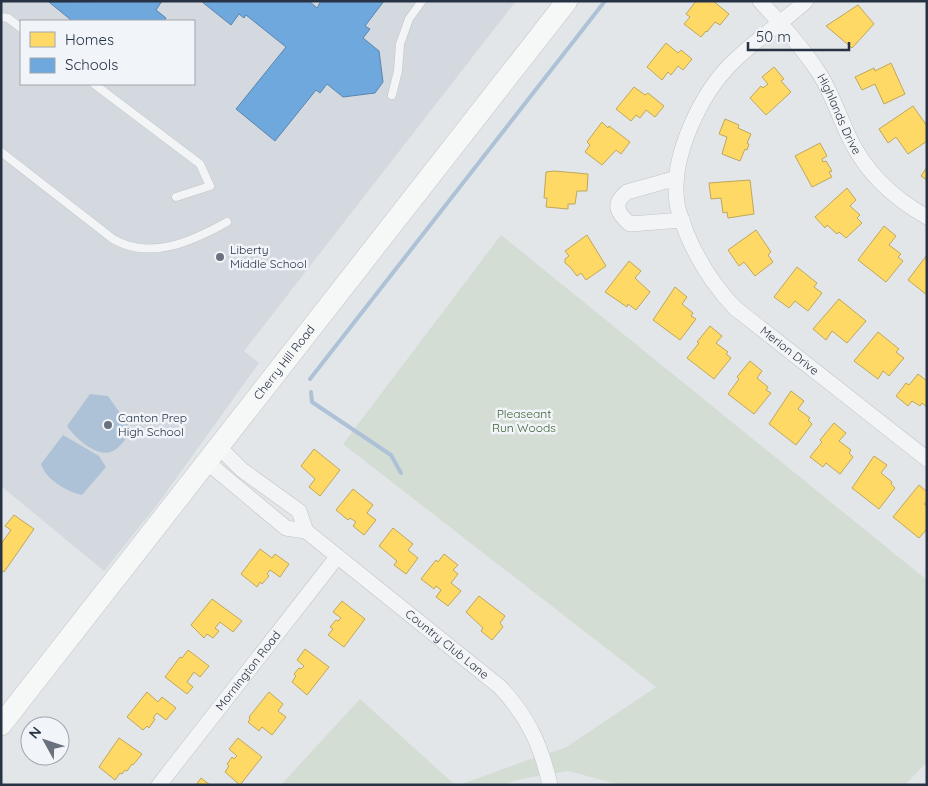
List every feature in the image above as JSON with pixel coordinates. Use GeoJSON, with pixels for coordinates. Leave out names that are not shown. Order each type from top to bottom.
{"type":"FeatureCollection","features":[{"type":"Feature","properties":{"kind":"main road","name":"Cherry Hill Road"},"geometry":{"type":"LineString","coordinates":[[1,725],[567,1]]}},
{"type":"Feature","properties":{"kind":"street","name":"Highlands Drive"},"geometry":{"type":"LineString","coordinates":[[760,1],[780,23],[819,73],[850,138],[871,173],[897,198],[927,217]]}},
{"type":"Feature","properties":{"kind":"street","name":"Merion Drive"},"geometry":{"type":"LineString","coordinates":[[806,1],[733,62],[705,96],[686,141],[677,178],[677,202],[682,220],[702,268],[717,289],[735,308],[927,459]]}},
{"type":"Feature","properties":{"kind":"street"},"geometry":{"type":"LineString","coordinates":[[677,178],[627,192],[620,198],[617,206],[621,216],[630,224],[682,220]]}},
{"type":"Feature","properties":{"kind":"street","name":"Country Club Lane"},"geometry":{"type":"LineString","coordinates":[[213,455],[286,528],[306,531],[500,686],[517,705],[530,725],[539,744],[550,785]]}},
{"type":"Feature","properties":{"kind":"street","name":"Mornington Road"},"geometry":{"type":"LineString","coordinates":[[159,785],[337,557]]}},
{"type":"Feature","properties":{"kind":"lane"},"geometry":{"type":"LineString","coordinates":[[392,95],[398,71],[400,44],[409,20],[422,1]]}},
{"type":"Feature","properties":{"kind":"lane"},"geometry":{"type":"LineString","coordinates":[[1,17],[8,18],[20,27]]}},
{"type":"Feature","properties":{"kind":"lane"},"geometry":{"type":"LineString","coordinates":[[95,85],[200,164],[210,186],[176,197]]}},
{"type":"Feature","properties":{"kind":"lane"},"geometry":{"type":"LineString","coordinates":[[1,152],[124,246],[136,249],[159,249],[203,235],[227,222]]}},
{"type":"Feature","properties":{"kind":"shaded area","name":"Liberty Middle School"},"geometry":{"type":"Polygon","coordinates":[[[1,1],[516,1],[244,351],[259,363],[157,505],[104,571],[1,486],[1,1]]]}},
{"type":"Feature","properties":{"kind":"green space","name":"Pleaseant Run Woods"},"geometry":{"type":"Polygon","coordinates":[[[501,235],[927,580],[927,762],[905,785],[621,785],[568,771],[521,779],[501,785],[459,785],[565,748],[656,687],[343,444],[501,235]]]}},
{"type":"Feature","properties":{"kind":"green space"},"geometry":{"type":"Polygon","coordinates":[[[360,699],[455,785],[281,785],[360,699]]]}},
{"type":"Feature","properties":{"kind":"water"},"geometry":{"type":"Polygon","coordinates":[[[90,394],[108,396],[132,430],[113,451],[107,453],[94,450],[75,436],[67,426],[90,394]]]}},
{"type":"Feature","properties":{"kind":"water"},"geometry":{"type":"Polygon","coordinates":[[[63,435],[99,456],[106,467],[82,495],[57,484],[43,470],[41,464],[63,435]]]}},
{"type":"Feature","properties":{"kind":"building: Homes"},"geometry":{"type":"Polygon","coordinates":[[[696,1],[713,1],[729,14],[720,25],[715,22],[701,37],[684,24],[690,17],[686,14],[696,1]]]}},
{"type":"Feature","properties":{"kind":"building: Homes"},"geometry":{"type":"Polygon","coordinates":[[[858,5],[874,24],[852,48],[826,26],[858,5]]]}},
{"type":"Feature","properties":{"kind":"building: Homes"},"geometry":{"type":"Polygon","coordinates":[[[666,43],[678,53],[681,50],[692,59],[683,70],[678,66],[671,75],[668,72],[662,80],[647,67],[666,43]]]}},
{"type":"Feature","properties":{"kind":"building: Homes"},"geometry":{"type":"Polygon","coordinates":[[[891,63],[905,94],[884,104],[875,84],[862,90],[855,77],[874,68],[875,71],[891,63]]]}},
{"type":"Feature","properties":{"kind":"building: Homes"},"geometry":{"type":"Polygon","coordinates":[[[774,67],[784,79],[781,81],[791,92],[766,115],[750,98],[761,86],[763,88],[768,84],[762,77],[774,67]]]}},
{"type":"Feature","properties":{"kind":"building: Homes"},"geometry":{"type":"Polygon","coordinates":[[[634,87],[645,95],[648,93],[664,106],[655,117],[646,110],[640,118],[636,115],[631,121],[616,109],[634,87]]]}},
{"type":"Feature","properties":{"kind":"building: Homes"},"geometry":{"type":"Polygon","coordinates":[[[913,106],[927,126],[927,141],[908,154],[896,137],[888,143],[879,129],[913,106]]]}},
{"type":"Feature","properties":{"kind":"building: Homes"},"geometry":{"type":"Polygon","coordinates":[[[725,119],[739,125],[738,128],[751,134],[747,143],[749,144],[747,150],[745,149],[740,161],[722,154],[727,137],[719,134],[725,119]]]}},
{"type":"Feature","properties":{"kind":"building: Homes"},"geometry":{"type":"Polygon","coordinates":[[[602,122],[630,142],[621,154],[616,150],[602,165],[585,152],[590,145],[587,142],[602,122]]]}},
{"type":"Feature","properties":{"kind":"building: Homes"},"geometry":{"type":"Polygon","coordinates":[[[820,143],[827,156],[822,159],[823,162],[826,161],[832,171],[829,172],[832,177],[812,187],[795,156],[820,143]]]}},
{"type":"Feature","properties":{"kind":"building: Homes"},"geometry":{"type":"Polygon","coordinates":[[[927,167],[927,180],[921,176],[927,167]]]}},
{"type":"Feature","properties":{"kind":"building: Homes"},"geometry":{"type":"Polygon","coordinates":[[[546,172],[588,174],[587,191],[577,191],[575,204],[568,204],[568,209],[546,207],[547,198],[544,198],[546,172]]]}},
{"type":"Feature","properties":{"kind":"building: Homes"},"geometry":{"type":"Polygon","coordinates":[[[750,180],[754,214],[728,218],[727,212],[723,213],[721,198],[711,199],[709,183],[750,180]]]}},
{"type":"Feature","properties":{"kind":"building: Homes"},"geometry":{"type":"Polygon","coordinates":[[[847,188],[856,200],[850,206],[860,215],[857,218],[862,223],[846,238],[839,232],[837,234],[827,225],[825,228],[815,217],[847,188]]]}},
{"type":"Feature","properties":{"kind":"building: Homes"},"geometry":{"type":"Polygon","coordinates":[[[884,226],[896,236],[889,245],[901,254],[898,257],[903,261],[886,282],[858,260],[884,226]]]}},
{"type":"Feature","properties":{"kind":"building: Homes"},"geometry":{"type":"Polygon","coordinates":[[[756,230],[771,252],[768,255],[773,262],[755,276],[744,262],[739,266],[728,250],[756,230]]]}},
{"type":"Feature","properties":{"kind":"building: Homes"},"geometry":{"type":"Polygon","coordinates":[[[587,235],[606,266],[586,280],[581,273],[577,276],[565,263],[565,259],[569,256],[565,251],[587,235]]]}},
{"type":"Feature","properties":{"kind":"building: Homes"},"geometry":{"type":"Polygon","coordinates":[[[927,255],[927,295],[908,280],[927,255]]]}},
{"type":"Feature","properties":{"kind":"building: Homes"},"geometry":{"type":"Polygon","coordinates":[[[629,261],[641,271],[635,278],[650,292],[636,310],[628,304],[627,307],[605,292],[629,261]]]}},
{"type":"Feature","properties":{"kind":"building: Homes"},"geometry":{"type":"Polygon","coordinates":[[[797,267],[817,283],[814,287],[822,293],[808,311],[795,301],[789,308],[774,297],[797,267]]]}},
{"type":"Feature","properties":{"kind":"building: Homes"},"geometry":{"type":"Polygon","coordinates":[[[675,287],[687,297],[682,304],[693,313],[691,316],[696,319],[680,340],[653,320],[675,287]]]}},
{"type":"Feature","properties":{"kind":"building: Homes"},"geometry":{"type":"Polygon","coordinates":[[[839,299],[866,321],[847,343],[832,331],[826,340],[813,329],[839,299]]]}},
{"type":"Feature","properties":{"kind":"building: Homes"},"geometry":{"type":"Polygon","coordinates":[[[710,326],[722,336],[716,343],[728,352],[726,354],[731,358],[714,379],[687,358],[710,326]]]}},
{"type":"Feature","properties":{"kind":"building: Homes"},"geometry":{"type":"Polygon","coordinates":[[[878,332],[899,349],[896,352],[904,358],[889,376],[883,371],[878,379],[854,361],[878,332]]]}},
{"type":"Feature","properties":{"kind":"building: Homes"},"geometry":{"type":"Polygon","coordinates":[[[750,361],[762,371],[757,378],[768,387],[766,390],[771,393],[754,414],[728,394],[739,379],[737,377],[750,361]]]}},
{"type":"Feature","properties":{"kind":"building: Homes"},"geometry":{"type":"Polygon","coordinates":[[[918,374],[927,381],[927,407],[922,403],[920,406],[912,401],[908,406],[896,396],[906,383],[909,385],[918,374]]]}},
{"type":"Feature","properties":{"kind":"building: Homes"},"geometry":{"type":"Polygon","coordinates":[[[791,391],[804,401],[798,409],[810,418],[808,420],[812,424],[796,445],[769,424],[791,391]]]}},
{"type":"Feature","properties":{"kind":"building: Homes"},"geometry":{"type":"Polygon","coordinates":[[[834,423],[846,433],[839,441],[851,450],[849,453],[853,457],[840,474],[826,463],[823,467],[810,457],[822,442],[820,440],[834,423]]]}},
{"type":"Feature","properties":{"kind":"building: Homes"},"geometry":{"type":"Polygon","coordinates":[[[314,449],[340,470],[320,496],[309,487],[315,479],[301,466],[314,449]]]}},
{"type":"Feature","properties":{"kind":"building: Homes"},"geometry":{"type":"Polygon","coordinates":[[[874,456],[887,465],[881,473],[892,482],[891,484],[895,488],[879,509],[852,488],[874,456]]]}},
{"type":"Feature","properties":{"kind":"building: Homes"},"geometry":{"type":"Polygon","coordinates":[[[919,485],[927,492],[927,501],[924,504],[927,506],[927,529],[919,538],[893,517],[919,485]]]}},
{"type":"Feature","properties":{"kind":"building: Homes"},"geometry":{"type":"Polygon","coordinates":[[[353,489],[373,505],[367,513],[376,520],[364,535],[353,526],[356,522],[350,518],[348,520],[336,510],[353,489]]]}},
{"type":"Feature","properties":{"kind":"building: Homes"},"geometry":{"type":"Polygon","coordinates":[[[14,515],[34,529],[4,572],[1,570],[1,544],[11,530],[5,526],[14,515]]]}},
{"type":"Feature","properties":{"kind":"building: Homes"},"geometry":{"type":"Polygon","coordinates":[[[393,528],[413,544],[408,550],[418,558],[406,574],[394,565],[397,561],[379,546],[393,528]]]}},
{"type":"Feature","properties":{"kind":"building: Homes"},"geometry":{"type":"Polygon","coordinates":[[[260,549],[272,558],[275,554],[289,564],[280,577],[270,570],[267,574],[269,576],[262,584],[260,582],[257,587],[241,574],[260,549]]]}},
{"type":"Feature","properties":{"kind":"building: Homes"},"geometry":{"type":"Polygon","coordinates":[[[444,554],[458,565],[453,570],[458,574],[451,583],[461,591],[448,606],[436,597],[441,590],[436,586],[434,589],[421,579],[436,560],[438,562],[444,554]]]}},
{"type":"Feature","properties":{"kind":"building: Homes"},"geometry":{"type":"Polygon","coordinates":[[[479,596],[505,616],[500,623],[503,627],[492,640],[481,631],[483,628],[466,612],[479,596]]]}},
{"type":"Feature","properties":{"kind":"building: Homes"},"geometry":{"type":"Polygon","coordinates":[[[212,599],[242,621],[233,632],[220,622],[215,628],[219,631],[213,638],[207,634],[204,638],[191,625],[212,599]]]}},
{"type":"Feature","properties":{"kind":"building: Homes"},"geometry":{"type":"Polygon","coordinates":[[[342,601],[365,619],[344,647],[328,635],[333,629],[330,627],[336,620],[338,621],[341,618],[333,612],[342,601]]]}},
{"type":"Feature","properties":{"kind":"building: Homes"},"geometry":{"type":"Polygon","coordinates":[[[305,649],[329,667],[307,695],[292,682],[296,676],[294,674],[299,668],[301,669],[304,666],[297,660],[305,649]]]}},
{"type":"Feature","properties":{"kind":"building: Homes"},"geometry":{"type":"Polygon","coordinates":[[[188,650],[209,666],[200,677],[194,672],[187,682],[193,687],[187,694],[165,677],[180,657],[182,658],[188,650]]]}},
{"type":"Feature","properties":{"kind":"building: Homes"},"geometry":{"type":"Polygon","coordinates":[[[147,692],[158,702],[162,697],[176,708],[166,720],[157,713],[149,728],[147,726],[143,730],[127,717],[147,692]]]}},
{"type":"Feature","properties":{"kind":"building: Homes"},"geometry":{"type":"Polygon","coordinates":[[[269,692],[283,704],[278,711],[286,717],[272,735],[262,727],[259,731],[248,722],[249,717],[269,692]]]}},
{"type":"Feature","properties":{"kind":"building: Homes"},"geometry":{"type":"Polygon","coordinates":[[[119,738],[142,754],[127,771],[125,770],[122,774],[120,773],[115,780],[99,767],[119,738]]]}},
{"type":"Feature","properties":{"kind":"building: Homes"},"geometry":{"type":"Polygon","coordinates":[[[238,738],[262,757],[240,785],[225,772],[229,766],[227,764],[232,757],[234,759],[237,756],[229,749],[238,738]]]}},
{"type":"Feature","properties":{"kind":"building: Homes"},"geometry":{"type":"Polygon","coordinates":[[[201,778],[210,785],[196,785],[201,778]]]}},
{"type":"Feature","properties":{"kind":"building: Schools"},"geometry":{"type":"Polygon","coordinates":[[[162,1],[156,10],[166,18],[165,20],[71,20],[49,2],[162,1]]]}},
{"type":"Feature","properties":{"kind":"building: Schools"},"geometry":{"type":"Polygon","coordinates":[[[201,1],[309,1],[317,8],[321,1],[384,1],[365,26],[370,29],[363,38],[379,51],[383,82],[375,93],[343,97],[327,84],[320,93],[316,90],[275,141],[236,109],[286,47],[246,15],[244,18],[239,14],[231,25],[201,1]]]}},
{"type":"Feature","properties":{"kind":"waterway"},"geometry":{"type":"LineString","coordinates":[[310,379],[605,1]]}},
{"type":"Feature","properties":{"kind":"waterway"},"geometry":{"type":"LineString","coordinates":[[311,392],[312,402],[391,455],[401,473]]}},
{"type":"Feature","properties":{"kind":"place","name":"Liberty Middle School"},"geometry":{"type":"Point","coordinates":[220,257]}},
{"type":"Feature","properties":{"kind":"place","name":"Canton Prep High School"},"geometry":{"type":"Point","coordinates":[108,425]}}]}
